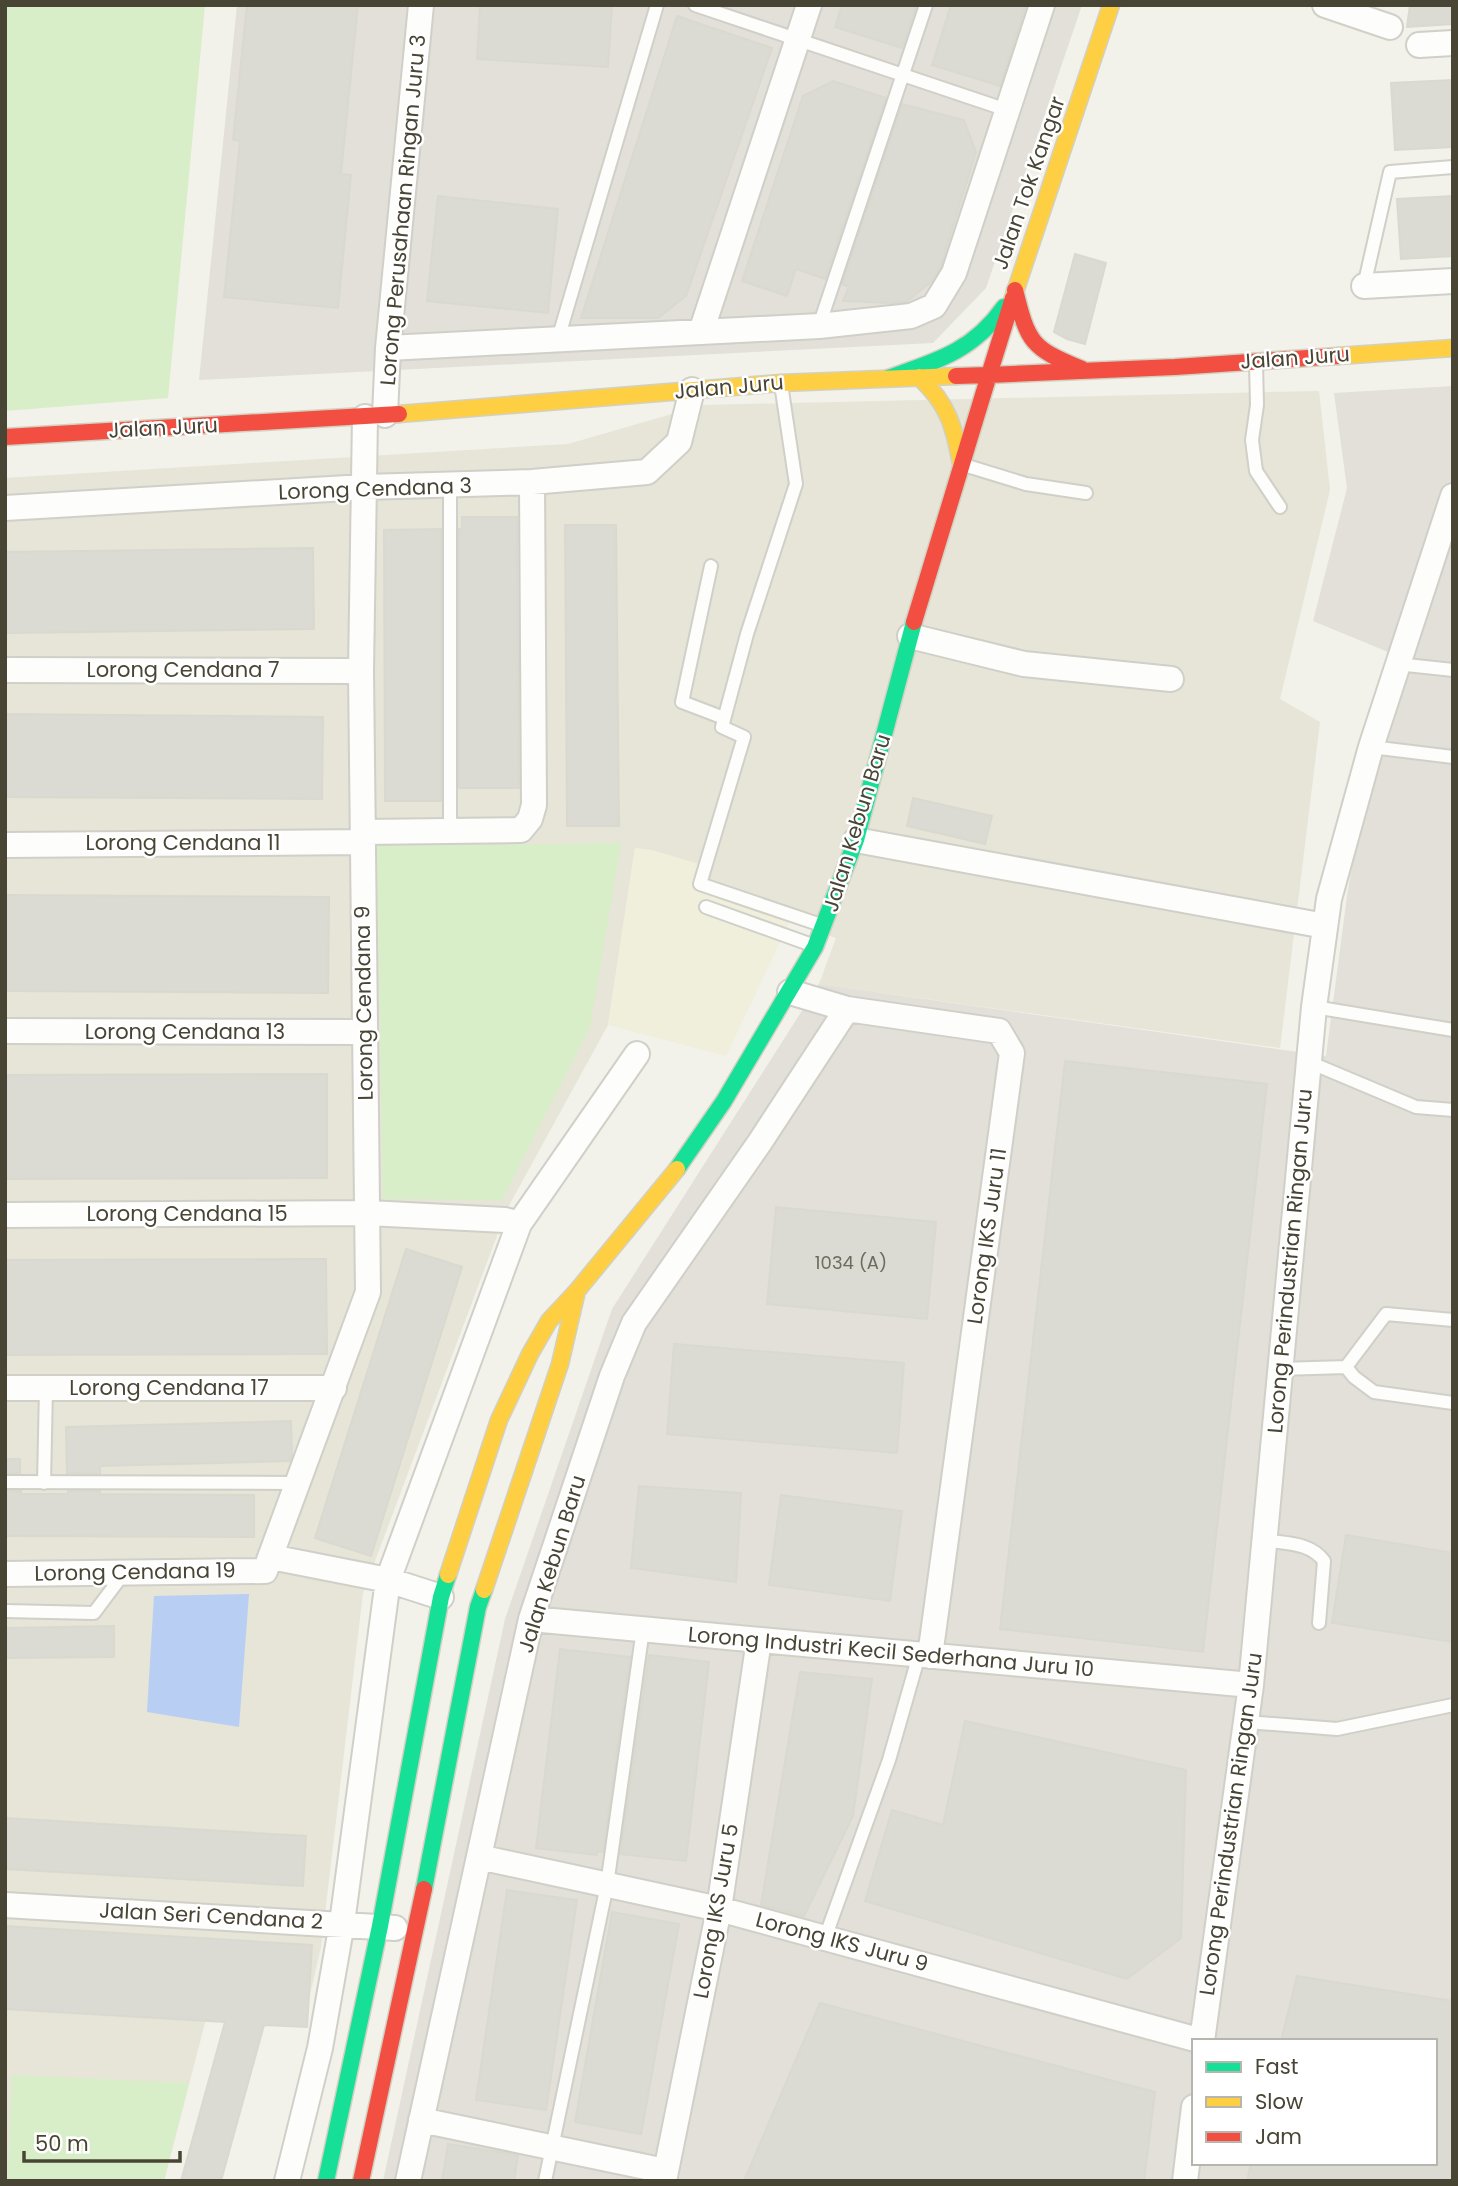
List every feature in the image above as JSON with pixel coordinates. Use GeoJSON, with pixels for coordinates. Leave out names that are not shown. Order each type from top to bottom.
{"type":"FeatureCollection","features":[{"type":"Feature","properties":{"kind":"street","name":"Lorong Perusahaan Ringan Juru 3"},"geometry":{"type":"LineString","coordinates":[[375,416],[388,348],[421,5]]}},
{"type":"Feature","properties":{"kind":"street"},"geometry":{"type":"LineString","coordinates":[[701,332],[809,5]]}},
{"type":"Feature","properties":{"kind":"street"},"geometry":{"type":"LineString","coordinates":[[388,348],[819,326],[911,316],[934,306],[954,273],[1042,5]]}},
{"type":"Feature","properties":{"kind":"street","name":"Jalan Tok Kangar"},"geometry":{"type":"LineString","coordinates":[[989,374],[1014,290],[1111,5]]}},
{"type":"Feature","properties":{"kind":"street"},"geometry":{"type":"LineString","coordinates":[[1325,5],[1390,27]]}},
{"type":"Feature","properties":{"kind":"street"},"geometry":{"type":"LineString","coordinates":[[1419,45],[1453,43]]}},
{"type":"Feature","properties":{"kind":"street"},"geometry":{"type":"LineString","coordinates":[[1364,286],[1453,281]]}},
{"type":"Feature","properties":{"kind":"street"},"geometry":{"type":"LineString","coordinates":[[1014,290],[1026,332],[1036,349],[1089,372]]}},
{"type":"Feature","properties":{"kind":"street"},"geometry":{"type":"LineString","coordinates":[[888,378],[952,355],[985,334],[1014,290]]}},
{"type":"Feature","properties":{"kind":"street","name":"Jalan Juru"},"geometry":{"type":"LineString","coordinates":[[5,437],[375,416],[780,383],[1089,372],[1453,348]]}},
{"type":"Feature","properties":{"kind":"street","name":"Jalan Kebun Baru"},"geometry":{"type":"LineString","coordinates":[[326,2181],[380,1926],[441,1597],[499,1420],[549,1321],[680,1166],[724,1101],[816,947],[856,840],[910,636],[989,374]]}},
{"type":"Feature","properties":{"kind":"street"},"geometry":{"type":"LineString","coordinates":[[919,377],[936,392],[946,407],[953,425],[961,464]]}},
{"type":"Feature","properties":{"kind":"street","name":"Lorong Cendana 3"},"geometry":{"type":"LineString","coordinates":[[5,508],[364,487],[532,482],[647,472],[680,442],[692,390]]}},
{"type":"Feature","properties":{"kind":"street","name":"Lorong Cendana 9"},"geometry":{"type":"LineString","coordinates":[[268,1564],[368,1292],[361,671],[364,487],[375,416]]}},
{"type":"Feature","properties":{"kind":"street","name":"Lorong Cendana 11"},"geometry":{"type":"LineString","coordinates":[[5,845],[362,837],[521,830],[530,819],[534,805],[532,482]]}},
{"type":"Feature","properties":{"kind":"street","name":"Lorong Perindustrian Ringan Juru"},"geometry":{"type":"LineString","coordinates":[[1202,2039],[1251,1685],[1308,1062],[1329,899],[1371,747],[1453,497]]}},
{"type":"Feature","properties":{"kind":"street"},"geometry":{"type":"LineString","coordinates":[[910,636],[1024,664],[1171,679]]}},
{"type":"Feature","properties":{"kind":"street","name":"Lorong Cendana 7"},"geometry":{"type":"LineString","coordinates":[[5,670],[361,671]]}},
{"type":"Feature","properties":{"kind":"street"},"geometry":{"type":"LineString","coordinates":[[856,840],[1325,926]]}},
{"type":"Feature","properties":{"kind":"street","name":"Lorong IKS Juru 11"},"geometry":{"type":"LineString","coordinates":[[790,992],[847,1009],[999,1031],[1012,1054],[924,1655]]}},
{"type":"Feature","properties":{"kind":"street","name":"Jalan Kebun Baru"},"geometry":{"type":"LineString","coordinates":[[408,2181],[531,1619],[612,1376],[634,1323],[760,1142],[847,1009]]}},
{"type":"Feature","properties":{"kind":"street","name":"Lorong Cendana 13"},"geometry":{"type":"LineString","coordinates":[[5,1031],[365,1032]]}},
{"type":"Feature","properties":{"kind":"street"},"geometry":{"type":"LineString","coordinates":[[287,2181],[320,2048],[342,1923],[387,1580],[519,1224],[637,1055]]}},
{"type":"Feature","properties":{"kind":"street","name":"Lorong Cendana 15"},"geometry":{"type":"LineString","coordinates":[[5,1215],[368,1213],[505,1220],[519,1224]]}},
{"type":"Feature","properties":{"kind":"street","name":"Jalan Kebun Baru"},"geometry":{"type":"LineString","coordinates":[[361,2181],[416,1930],[478,1607],[560,1364],[576,1292]]}},
{"type":"Feature","properties":{"kind":"street","name":"Lorong Cendana 17"},"geometry":{"type":"LineString","coordinates":[[5,1388],[334,1388]]}},
{"type":"Feature","properties":{"kind":"street","name":"Lorong Cendana 19"},"geometry":{"type":"LineString","coordinates":[[5,1574],[124,1573],[268,1564],[387,1580],[441,1597]]}},
{"type":"Feature","properties":{"kind":"street","name":"Lorong Industri Kecil Sederhana Juru 10"},"geometry":{"type":"LineString","coordinates":[[531,1619],[1251,1685]]}},
{"type":"Feature","properties":{"kind":"street","name":"Lorong IKS Juru 5"},"geometry":{"type":"LineString","coordinates":[[664,2176],[719,1909],[759,1640]]}},
{"type":"Feature","properties":{"kind":"street","name":"Lorong IKS Juru 9"},"geometry":{"type":"LineString","coordinates":[[479,1857],[719,1909],[1195,2039]]}},
{"type":"Feature","properties":{"kind":"street","name":"Jalan Seri Cendana 2"},"geometry":{"type":"LineString","coordinates":[[5,1905],[342,1923],[416,1930]]}},
{"type":"Feature","properties":{"kind":"street"},"geometry":{"type":"LineString","coordinates":[[421,2120],[552,2148],[664,2176]]}},
{"type":"Feature","properties":{"kind":"street"},"geometry":{"type":"LineString","coordinates":[[1185,2181],[1192,2123]]}},
{"type":"Feature","properties":{"kind":"lane"},"geometry":{"type":"LineString","coordinates":[[558,340],[657,5]]}},
{"type":"Feature","properties":{"kind":"lane"},"geometry":{"type":"LineString","coordinates":[[695,5],[1007,110]]}},
{"type":"Feature","properties":{"kind":"lane"},"geometry":{"type":"LineString","coordinates":[[819,326],[926,5]]}},
{"type":"Feature","properties":{"kind":"lane"},"geometry":{"type":"LineString","coordinates":[[1364,286],[1390,172],[1453,167]]}},
{"type":"Feature","properties":{"kind":"lane"},"geometry":{"type":"LineString","coordinates":[[1256,361],[1257,405],[1252,440],[1256,471],[1280,507]]}},
{"type":"Feature","properties":{"kind":"lane"},"geometry":{"type":"LineString","coordinates":[[780,383],[796,484],[747,634],[724,718],[722,727],[744,737],[700,884],[825,926]]}},
{"type":"Feature","properties":{"kind":"lane"},"geometry":{"type":"LineString","coordinates":[[961,464],[1026,484],[1086,493]]}},
{"type":"Feature","properties":{"kind":"lane"},"geometry":{"type":"LineString","coordinates":[[450,485],[450,832]]}},
{"type":"Feature","properties":{"kind":"lane"},"geometry":{"type":"LineString","coordinates":[[711,566],[681,702],[724,718]]}},
{"type":"Feature","properties":{"kind":"lane"},"geometry":{"type":"LineString","coordinates":[[1397,664],[1453,670]]}},
{"type":"Feature","properties":{"kind":"lane"},"geometry":{"type":"LineString","coordinates":[[1371,747],[1453,757]]}},
{"type":"Feature","properties":{"kind":"lane"},"geometry":{"type":"LineString","coordinates":[[706,907],[816,947]]}},
{"type":"Feature","properties":{"kind":"lane"},"geometry":{"type":"LineString","coordinates":[[1314,1007],[1453,1030]]}},
{"type":"Feature","properties":{"kind":"lane"},"geometry":{"type":"LineString","coordinates":[[1308,1062],[1416,1107],[1453,1110]]}},
{"type":"Feature","properties":{"kind":"lane"},"geometry":{"type":"LineString","coordinates":[[1346,1367],[1386,1314],[1453,1320]]}},
{"type":"Feature","properties":{"kind":"lane"},"geometry":{"type":"LineString","coordinates":[[1280,1369],[1346,1367]]}},
{"type":"Feature","properties":{"kind":"lane"},"geometry":{"type":"LineString","coordinates":[[1346,1367],[1354,1377],[1374,1392],[1453,1403]]}},
{"type":"Feature","properties":{"kind":"lane"},"geometry":{"type":"LineString","coordinates":[[44,1483],[46,1388]]}},
{"type":"Feature","properties":{"kind":"lane"},"geometry":{"type":"LineString","coordinates":[[5,1482],[298,1483]]}},
{"type":"Feature","properties":{"kind":"lane"},"geometry":{"type":"LineString","coordinates":[[1264,1540],[1307,1547],[1318,1552],[1324,1560],[1319,1623]]}},
{"type":"Feature","properties":{"kind":"lane"},"geometry":{"type":"LineString","coordinates":[[5,1611],[93,1613],[124,1573]]}},
{"type":"Feature","properties":{"kind":"lane"},"geometry":{"type":"LineString","coordinates":[[545,2181],[607,1885],[643,1629]]}},
{"type":"Feature","properties":{"kind":"lane"},"geometry":{"type":"LineString","coordinates":[[825,1938],[924,1655]]}},
{"type":"Feature","properties":{"kind":"lane"},"geometry":{"type":"LineString","coordinates":[[1246,1722],[1336,1729],[1453,1705]]}},
{"type":"Feature","properties":{"kind":"shaded area"},"geometry":{"type":"Polygon","coordinates":[[[237,5],[1082,5],[986,288],[933,343],[199,380],[237,5]]]}},
{"type":"Feature","properties":{"kind":"shaded area"},"geometry":{"type":"Polygon","coordinates":[[[1453,386],[1453,2181],[383,2181],[505,1619],[612,1309],[819,984],[1326,1056],[1347,896],[1388,652],[1313,621],[1347,488],[1334,393],[1453,386]]]}},
{"type":"Feature","properties":{"kind":"shaded area"},"geometry":{"type":"Polygon","coordinates":[[[1319,391],[1330,490],[1280,699],[1320,722],[1280,1048],[819,984],[836,938],[694,886],[699,865],[635,848],[608,1025],[507,1209],[363,1593],[321,1947],[304,2021],[207,2015],[164,2181],[5,2181],[5,478],[568,444],[703,405],[1319,391]]]}},
{"type":"Feature","properties":{"kind":"shaded area"},"geometry":{"type":"Polygon","coordinates":[[[635,848],[652,850],[699,864],[694,886],[790,921],[726,1056],[608,1025],[635,848]]]}},
{"type":"Feature","properties":{"kind":"green space"},"geometry":{"type":"Polygon","coordinates":[[[5,5],[205,5],[168,398],[5,411],[5,5]]]}},
{"type":"Feature","properties":{"kind":"green space"},"geometry":{"type":"Polygon","coordinates":[[[621,843],[590,1027],[502,1200],[383,1199],[377,846],[621,843]]]}},
{"type":"Feature","properties":{"kind":"green space"},"geometry":{"type":"Polygon","coordinates":[[[12,2075],[189,2083],[164,2181],[8,2181],[12,2075]]]}},
{"type":"Feature","properties":{"kind":"water"},"geometry":{"type":"Polygon","coordinates":[[[249,1594],[239,1727],[147,1712],[154,1596],[249,1594]]]}},
{"type":"Feature","properties":{"kind":"building"},"geometry":{"type":"Polygon","coordinates":[[[247,5],[358,5],[341,174],[351,175],[338,308],[224,297],[240,141],[233,140],[247,5]]]}},
{"type":"Feature","properties":{"kind":"building"},"geometry":{"type":"Polygon","coordinates":[[[480,5],[612,5],[608,67],[477,59],[480,5]]]}},
{"type":"Feature","properties":{"kind":"building"},"geometry":{"type":"Polygon","coordinates":[[[842,5],[917,5],[902,48],[835,27],[842,5]]]}},
{"type":"Feature","properties":{"kind":"building"},"geometry":{"type":"Polygon","coordinates":[[[951,5],[1026,5],[1000,86],[932,65],[951,5]]]}},
{"type":"Feature","properties":{"kind":"building"},"geometry":{"type":"Polygon","coordinates":[[[1410,5],[1453,5],[1453,24],[1407,27],[1410,5]]]}},
{"type":"Feature","properties":{"kind":"building"},"geometry":{"type":"Polygon","coordinates":[[[677,16],[772,48],[686,296],[658,318],[581,318],[677,16]]]}},
{"type":"Feature","properties":{"kind":"building"},"geometry":{"type":"Polygon","coordinates":[[[1453,80],[1453,147],[1395,150],[1391,83],[1453,80]]]}},
{"type":"Feature","properties":{"kind":"building"},"geometry":{"type":"Polygon","coordinates":[[[833,81],[886,98],[825,279],[796,269],[787,296],[742,281],[803,96],[833,81]]]}},
{"type":"Feature","properties":{"kind":"building"},"geometry":{"type":"Polygon","coordinates":[[[902,104],[964,120],[976,152],[940,268],[932,281],[906,302],[843,301],[849,287],[842,284],[902,104]]]}},
{"type":"Feature","properties":{"kind":"building"},"geometry":{"type":"Polygon","coordinates":[[[438,196],[558,209],[548,313],[427,301],[438,196]]]}},
{"type":"Feature","properties":{"kind":"building"},"geometry":{"type":"Polygon","coordinates":[[[1453,196],[1453,256],[1401,259],[1397,199],[1453,196]]]}},
{"type":"Feature","properties":{"kind":"building"},"geometry":{"type":"Polygon","coordinates":[[[1075,254],[1106,263],[1085,344],[1054,332],[1075,254]]]}},
{"type":"Feature","properties":{"kind":"building"},"geometry":{"type":"Polygon","coordinates":[[[462,517],[517,517],[519,788],[459,788],[459,529],[462,529],[462,517]]]}},
{"type":"Feature","properties":{"kind":"building"},"geometry":{"type":"Polygon","coordinates":[[[565,525],[616,525],[619,826],[567,826],[565,525]]]}},
{"type":"Feature","properties":{"kind":"building"},"geometry":{"type":"Polygon","coordinates":[[[441,529],[441,801],[385,801],[384,530],[441,529]]]}},
{"type":"Feature","properties":{"kind":"building"},"geometry":{"type":"Polygon","coordinates":[[[313,548],[314,629],[5,633],[5,552],[313,548]]]}},
{"type":"Feature","properties":{"kind":"building"},"geometry":{"type":"Polygon","coordinates":[[[5,714],[323,717],[322,799],[5,797],[5,714]]]}},
{"type":"Feature","properties":{"kind":"building"},"geometry":{"type":"Polygon","coordinates":[[[913,798],[992,816],[985,844],[907,826],[913,798]]]}},
{"type":"Feature","properties":{"kind":"building"},"geometry":{"type":"Polygon","coordinates":[[[5,895],[329,897],[328,993],[5,991],[5,895]]]}},
{"type":"Feature","properties":{"kind":"building"},"geometry":{"type":"Polygon","coordinates":[[[1065,1061],[1267,1084],[1203,1652],[1000,1629],[1065,1061]]]}},
{"type":"Feature","properties":{"kind":"building"},"geometry":{"type":"Polygon","coordinates":[[[327,1074],[327,1178],[5,1179],[5,1075],[327,1074]]]}},
{"type":"Feature","properties":{"kind":"building"},"geometry":{"type":"Polygon","coordinates":[[[776,1207],[936,1222],[927,1319],[767,1304],[776,1207]]]}},
{"type":"Feature","properties":{"kind":"building"},"geometry":{"type":"Polygon","coordinates":[[[406,1249],[462,1267],[371,1556],[315,1538],[406,1249]]]}},
{"type":"Feature","properties":{"kind":"building"},"geometry":{"type":"Polygon","coordinates":[[[326,1259],[327,1354],[5,1355],[5,1260],[326,1259]]]}},
{"type":"Feature","properties":{"kind":"building"},"geometry":{"type":"Polygon","coordinates":[[[674,1344],[904,1363],[897,1453],[667,1434],[674,1344]]]}},
{"type":"Feature","properties":{"kind":"building"},"geometry":{"type":"Polygon","coordinates":[[[291,1421],[290,1461],[100,1466],[100,1474],[67,1473],[66,1427],[291,1421]]]}},
{"type":"Feature","properties":{"kind":"building"},"geometry":{"type":"Polygon","coordinates":[[[5,1459],[20,1459],[20,1473],[5,1473],[5,1459]]]}},
{"type":"Feature","properties":{"kind":"building"},"geometry":{"type":"Polygon","coordinates":[[[639,1486],[741,1493],[736,1582],[631,1568],[639,1486]]]}},
{"type":"Feature","properties":{"kind":"building"},"geometry":{"type":"Polygon","coordinates":[[[5,1491],[21,1491],[21,1494],[100,1491],[100,1494],[254,1495],[254,1537],[5,1536],[5,1491]]]}},
{"type":"Feature","properties":{"kind":"building"},"geometry":{"type":"Polygon","coordinates":[[[781,1495],[902,1511],[890,1601],[769,1585],[781,1495]]]}},
{"type":"Feature","properties":{"kind":"building"},"geometry":{"type":"Polygon","coordinates":[[[1346,1535],[1453,1553],[1453,1642],[1332,1623],[1346,1535]]]}},
{"type":"Feature","properties":{"kind":"building"},"geometry":{"type":"Polygon","coordinates":[[[114,1626],[114,1657],[5,1658],[5,1628],[114,1626]]]}},
{"type":"Feature","properties":{"kind":"building"},"geometry":{"type":"Polygon","coordinates":[[[560,1649],[630,1657],[603,1852],[597,1851],[597,1855],[536,1848],[560,1649]]]}},
{"type":"Feature","properties":{"kind":"building"},"geometry":{"type":"Polygon","coordinates":[[[649,1655],[709,1662],[686,1861],[620,1854],[649,1655]]]}},
{"type":"Feature","properties":{"kind":"building"},"geometry":{"type":"Polygon","coordinates":[[[800,1672],[872,1679],[853,1816],[804,1916],[761,1905],[800,1672]]]}},
{"type":"Feature","properties":{"kind":"building"},"geometry":{"type":"Polygon","coordinates":[[[965,1721],[1186,1770],[1181,1938],[1127,1979],[865,1901],[892,1810],[943,1825],[965,1721]]]}},
{"type":"Feature","properties":{"kind":"building"},"geometry":{"type":"Polygon","coordinates":[[[5,1818],[306,1836],[303,1886],[5,1869],[5,1818]]]}},
{"type":"Feature","properties":{"kind":"building"},"geometry":{"type":"Polygon","coordinates":[[[507,1890],[577,1900],[546,2110],[476,2100],[507,1890]]]}},
{"type":"Feature","properties":{"kind":"building"},"geometry":{"type":"Polygon","coordinates":[[[612,1912],[679,1924],[641,2134],[575,2122],[612,1912]]]}},
{"type":"Feature","properties":{"kind":"building"},"geometry":{"type":"Polygon","coordinates":[[[5,1926],[312,1945],[307,2027],[264,2025],[221,2181],[181,2181],[225,2022],[5,2009],[5,1926]]]}},
{"type":"Feature","properties":{"kind":"building"},"geometry":{"type":"Polygon","coordinates":[[[1297,1976],[1453,2001],[1453,2181],[1247,2181],[1251,2165],[1437,2165],[1437,2039],[1281,2039],[1297,1976]]]}},
{"type":"Feature","properties":{"kind":"building"},"geometry":{"type":"Polygon","coordinates":[[[820,2003],[1155,2092],[1144,2181],[744,2181],[820,2003]]]}},
{"type":"Feature","properties":{"kind":"building"},"geometry":{"type":"Polygon","coordinates":[[[448,2144],[518,2155],[514,2181],[442,2181],[448,2144]]]}},
{"type":"Feature","properties":{"kind":"traffic: fast"},"geometry":{"type":"LineString","coordinates":[[888,378],[953,353],[980,334],[1004,307]]}},
{"type":"Feature","properties":{"kind":"traffic: fast"},"geometry":{"type":"LineString","coordinates":[[677,1169],[724,1101],[815,947],[856,840],[914,622]]}},
{"type":"Feature","properties":{"kind":"traffic: fast"},"geometry":{"type":"LineString","coordinates":[[326,2181],[380,1926],[441,1597],[448,1575]]}},
{"type":"Feature","properties":{"kind":"traffic: fast"},"geometry":{"type":"LineString","coordinates":[[424,1889],[478,1607],[484,1590]]}},
{"type":"Feature","properties":{"kind":"traffic: slow"},"geometry":{"type":"LineString","coordinates":[[1013,298],[1111,5]]}},
{"type":"Feature","properties":{"kind":"traffic: slow"},"geometry":{"type":"LineString","coordinates":[[1338,356],[1453,348]]}},
{"type":"Feature","properties":{"kind":"traffic: slow"},"geometry":{"type":"LineString","coordinates":[[399,414],[781,383],[956,376]]}},
{"type":"Feature","properties":{"kind":"traffic: slow"},"geometry":{"type":"LineString","coordinates":[[919,377],[937,397],[948,416],[961,464]]}},
{"type":"Feature","properties":{"kind":"traffic: slow"},"geometry":{"type":"LineString","coordinates":[[448,1575],[499,1420],[530,1354],[549,1321],[677,1169]]}},
{"type":"Feature","properties":{"kind":"traffic: slow"},"geometry":{"type":"LineString","coordinates":[[484,1590],[560,1364],[576,1295]]}},
{"type":"Feature","properties":{"kind":"traffic: jam"},"geometry":{"type":"LineString","coordinates":[[1015,290],[1028,333],[1034,342],[1052,355],[1082,369]]}},
{"type":"Feature","properties":{"kind":"traffic: jam"},"geometry":{"type":"LineString","coordinates":[[1013,298],[989,375],[1175,367],[1338,356]]}},
{"type":"Feature","properties":{"kind":"traffic: jam"},"geometry":{"type":"LineString","coordinates":[[914,622],[989,375],[956,376]]}},
{"type":"Feature","properties":{"kind":"traffic: jam"},"geometry":{"type":"LineString","coordinates":[[5,437],[399,414]]}},
{"type":"Feature","properties":{"kind":"traffic: jam"},"geometry":{"type":"LineString","coordinates":[[361,2181],[424,1889]]}}]}
